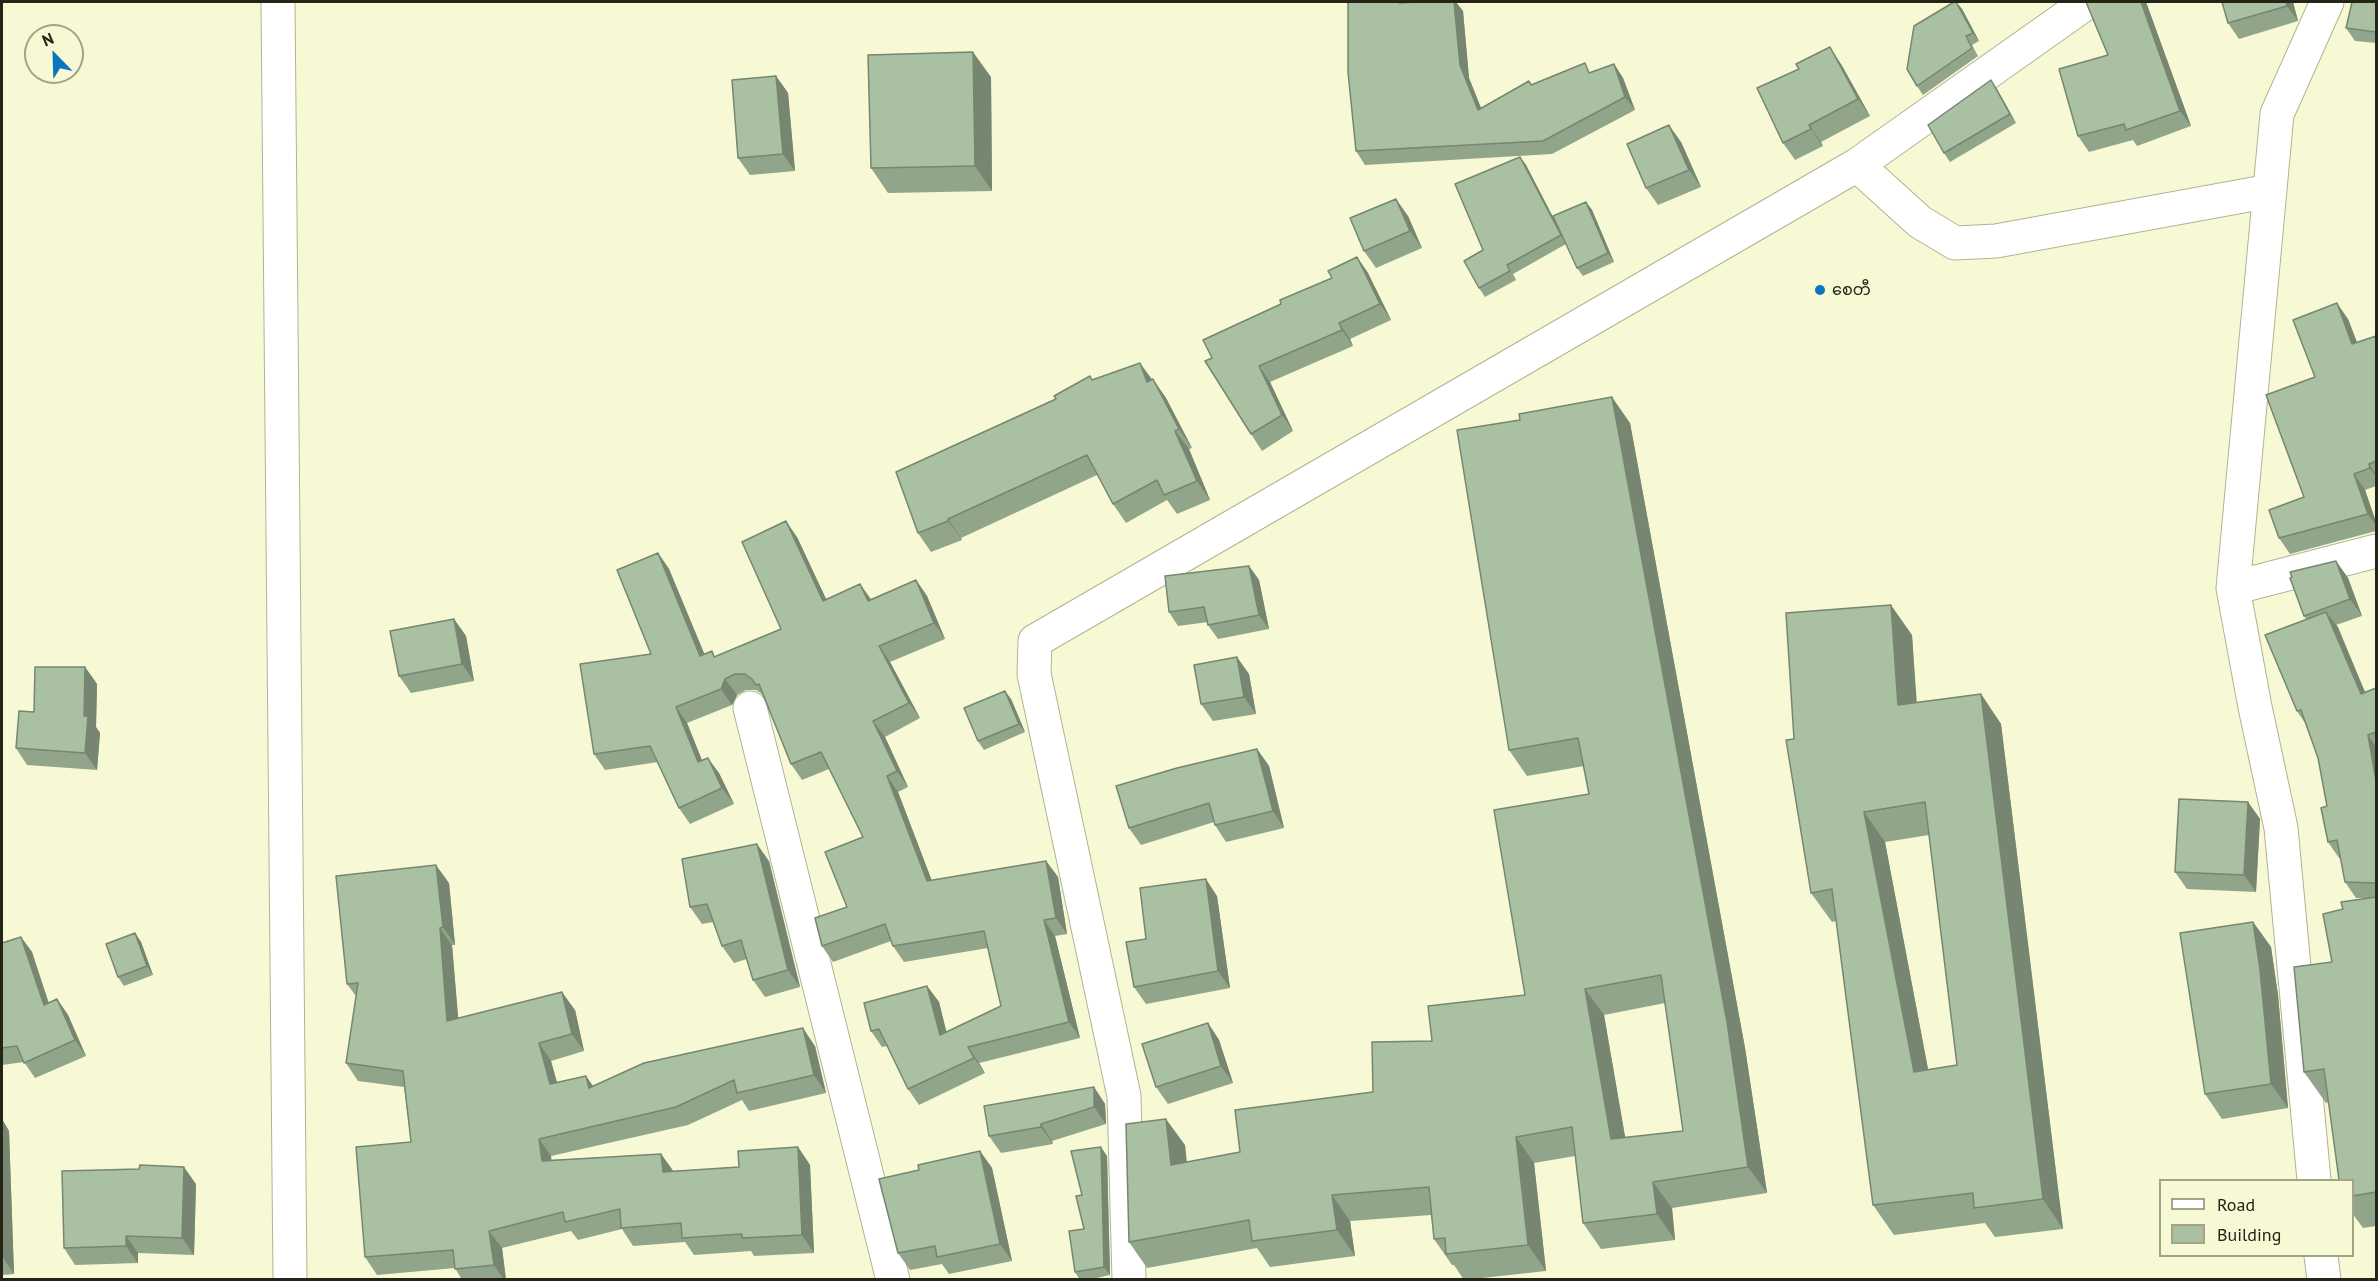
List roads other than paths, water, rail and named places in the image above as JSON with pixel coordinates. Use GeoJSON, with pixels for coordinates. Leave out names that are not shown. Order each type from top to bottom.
{"type":"FeatureCollection","features":[{"type":"Feature","properties":{"kind":"street"},"geometry":{"type":"LineString","coordinates":[[278,2],[290,1280]]}},
{"type":"Feature","properties":{"kind":"street"},"geometry":{"type":"LineString","coordinates":[[1129,1280],[1124,1096],[1034,674],[1035,641],[1857,165],[2082,6],[2084,2]]}},
{"type":"Feature","properties":{"kind":"street"},"geometry":{"type":"LineString","coordinates":[[2314,1179],[2281,828],[2233,588],[2277,114],[2327,2]]}},
{"type":"Feature","properties":{"kind":"street"},"geometry":{"type":"LineString","coordinates":[[1857,165],[1920,222],[1955,243],[1996,241],[2270,191]]}},
{"type":"Feature","properties":{"kind":"street"},"geometry":{"type":"LineString","coordinates":[[2233,588],[2376,550]]}},
{"type":"Feature","properties":{"kind":"street"},"geometry":{"type":"LineString","coordinates":[[750,708],[893,1280]]}},
{"type":"Feature","properties":{"kind":"street"},"geometry":{"type":"LineString","coordinates":[[2321,1257],[2324,1280]]}},
{"type":"Feature","properties":{"kind":"place","name":"စေတီ"},"geometry":{"type":"Point","coordinates":[1820,290]}}]}
